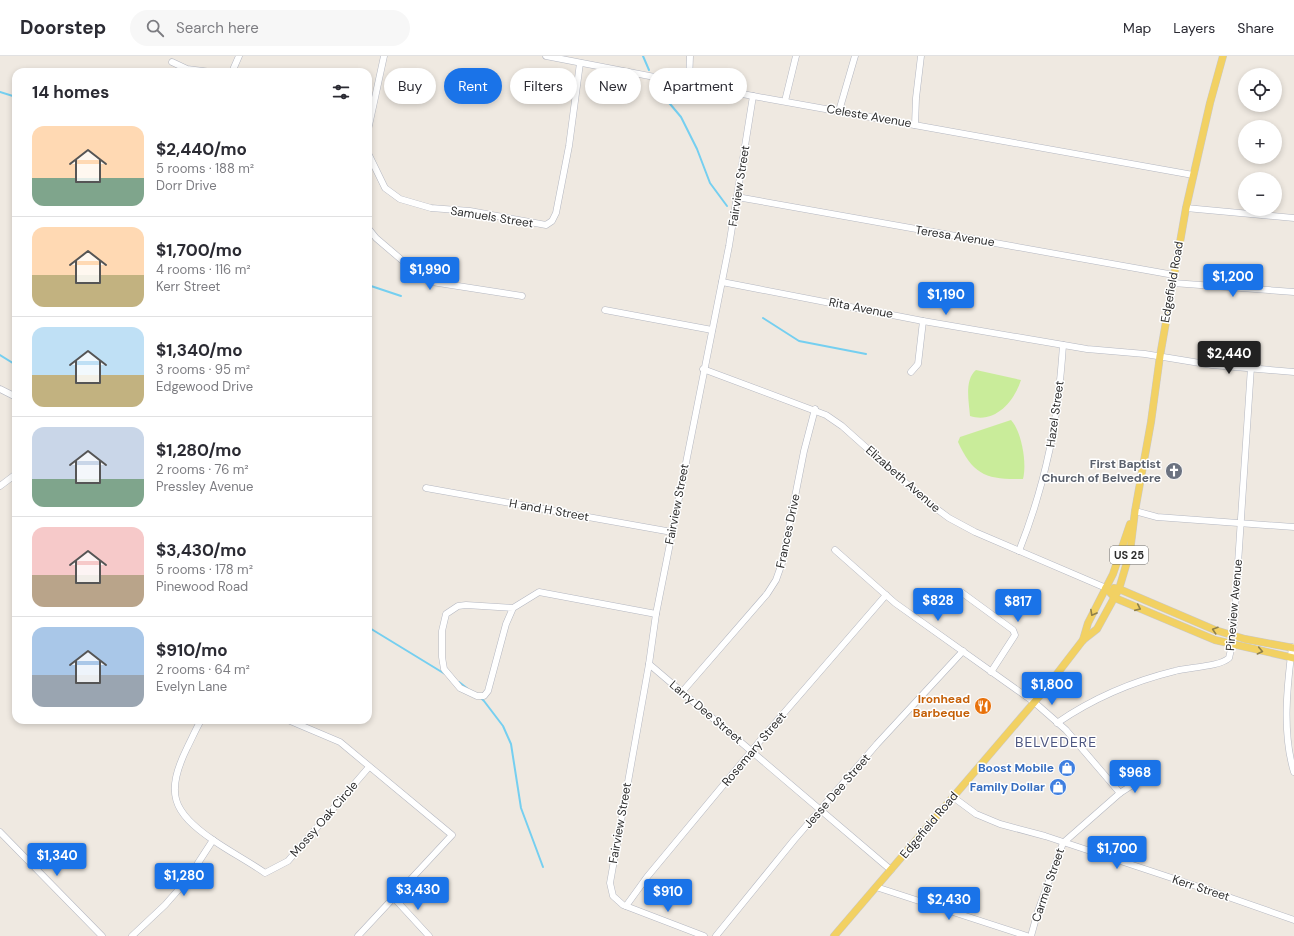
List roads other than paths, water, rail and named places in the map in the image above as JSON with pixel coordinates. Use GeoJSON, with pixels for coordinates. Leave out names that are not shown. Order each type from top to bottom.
{"type":"FeatureCollection","features":[{"type":"Feature","properties":{"kind":"main road","name":"Edgefield Road"},"geometry":{"type":"LineString","coordinates":[[834,936],[1034,702],[1083,640],[1097,629],[1119,589],[1130,552],[1135,511],[1153,409],[1160,356],[1186,208],[1210,103],[1223,56]]}},
{"type":"Feature","properties":{"kind":"main road","name":"Edgefield Road"},"geometry":{"type":"LineString","coordinates":[[1083,640],[1088,623],[1113,574],[1135,511]]}},
{"type":"Feature","properties":{"kind":"main road"},"geometry":{"type":"LineString","coordinates":[[1106,588],[1119,589],[1199,624],[1232,635],[1293,648]]}},
{"type":"Feature","properties":{"kind":"main road"},"geometry":{"type":"LineString","coordinates":[[1106,588],[1114,598],[1183,628],[1232,645],[1292,657]]}},
{"type":"Feature","properties":{"kind":"street"},"geometry":{"type":"LineString","coordinates":[[234,68],[239,56]]}},
{"type":"Feature","properties":{"kind":"street"},"geometry":{"type":"LineString","coordinates":[[372,112],[384,56]]}},
{"type":"Feature","properties":{"kind":"street","name":"Celeste Avenue"},"geometry":{"type":"LineString","coordinates":[[546,56],[649,75]]}},
{"type":"Feature","properties":{"kind":"street"},"geometry":{"type":"LineString","coordinates":[[690,56],[690,68]]}},
{"type":"Feature","properties":{"kind":"street"},"geometry":{"type":"LineString","coordinates":[[785,101],[796,56]]}},
{"type":"Feature","properties":{"kind":"street"},"geometry":{"type":"LineString","coordinates":[[839,111],[855,56]]}},
{"type":"Feature","properties":{"kind":"street"},"geometry":{"type":"LineString","coordinates":[[915,125],[916,98],[921,56]]}},
{"type":"Feature","properties":{"kind":"street"},"geometry":{"type":"LineString","coordinates":[[172,62],[185,68]]}},
{"type":"Feature","properties":{"kind":"street","name":"Samuels Street"},"geometry":{"type":"LineString","coordinates":[[372,160],[385,188],[400,199],[431,208],[470,212],[546,225],[552,222],[556,213],[569,146],[580,63]]}},
{"type":"Feature","properties":{"kind":"street","name":"Celeste Avenue"},"geometry":{"type":"LineString","coordinates":[[747,95],[1193,175]]}},
{"type":"Feature","properties":{"kind":"street","name":"Fairview Street"},"geometry":{"type":"LineString","coordinates":[[626,906],[619,903],[613,896],[610,883],[649,664],[656,614],[703,369],[722,282],[753,96]]}},
{"type":"Feature","properties":{"kind":"street","name":"Teresa Avenue"},"geometry":{"type":"LineString","coordinates":[[737,197],[1174,275]]}},
{"type":"Feature","properties":{"kind":"street"},"geometry":{"type":"LineString","coordinates":[[1186,208],[1294,218]]}},
{"type":"Feature","properties":{"kind":"street"},"geometry":{"type":"LineString","coordinates":[[372,233],[424,279],[432,282],[522,296]]}},
{"type":"Feature","properties":{"kind":"street","name":"Rita Avenue"},"geometry":{"type":"LineString","coordinates":[[722,282],[923,321],[1063,345],[1160,356],[1212,365],[1251,367],[1294,372]]}},
{"type":"Feature","properties":{"kind":"street"},"geometry":{"type":"LineString","coordinates":[[1173,283],[1294,292]]}},
{"type":"Feature","properties":{"kind":"street"},"geometry":{"type":"LineString","coordinates":[[605,310],[712,330]]}},
{"type":"Feature","properties":{"kind":"street"},"geometry":{"type":"LineString","coordinates":[[911,372],[918,364],[923,321]]}},
{"type":"Feature","properties":{"kind":"street","name":"Hazel Street"},"geometry":{"type":"LineString","coordinates":[[1019,551],[1039,497],[1045,474],[1061,383],[1063,345]]}},
{"type":"Feature","properties":{"kind":"street","name":"Pineview Avenue"},"geometry":{"type":"LineString","coordinates":[[1057,723],[1098,700],[1128,686],[1175,671],[1226,660],[1229,658],[1232,645],[1251,367]]}},
{"type":"Feature","properties":{"kind":"street","name":"Elizabeth Avenue"},"geometry":{"type":"LineString","coordinates":[[703,369],[815,409],[842,426],[926,501],[949,518],[1019,551],[1106,588]]}},
{"type":"Feature","properties":{"kind":"street"},"geometry":{"type":"LineString","coordinates":[[0,389],[12,395]]}},
{"type":"Feature","properties":{"kind":"street","name":"Frances Drive"},"geometry":{"type":"LineString","coordinates":[[682,692],[767,594],[776,580],[782,563],[804,451],[815,409]]}},
{"type":"Feature","properties":{"kind":"street"},"geometry":{"type":"LineString","coordinates":[[0,486],[12,477]]}},
{"type":"Feature","properties":{"kind":"street","name":"H and H Street"},"geometry":{"type":"LineString","coordinates":[[426,488],[672,532]]}},
{"type":"Feature","properties":{"kind":"street"},"geometry":{"type":"LineString","coordinates":[[1135,511],[1157,517],[1294,527]]}},
{"type":"Feature","properties":{"kind":"street"},"geometry":{"type":"LineString","coordinates":[[835,550],[886,595],[1034,702],[1090,756],[1120,793]]}},
{"type":"Feature","properties":{"kind":"street"},"geometry":{"type":"LineString","coordinates":[[513,608],[466,605],[458,606],[446,614],[442,631],[442,657],[444,669],[460,688],[477,696],[484,696],[488,692],[506,624],[513,608],[539,592],[656,614]]}},
{"type":"Feature","properties":{"kind":"street"},"geometry":{"type":"LineString","coordinates":[[961,592],[1013,630],[1015,635],[991,672]]}},
{"type":"Feature","properties":{"kind":"street","name":"Rosemary Street"},"geometry":{"type":"LineString","coordinates":[[626,906],[647,877],[751,750],[886,595]]}},
{"type":"Feature","properties":{"kind":"street"},"geometry":{"type":"LineString","coordinates":[[1293,648],[1287,730],[1289,750],[1294,772]]}},
{"type":"Feature","properties":{"kind":"street","name":"Jesse Dee Street"},"geometry":{"type":"LineString","coordinates":[[716,936],[794,840],[822,810],[877,744],[963,651]]}},
{"type":"Feature","properties":{"kind":"street","name":"Larry Dee Street"},"geometry":{"type":"LineString","coordinates":[[649,664],[891,870]]}},
{"type":"Feature","properties":{"kind":"street","name":"Mossy Oak Circle"},"geometry":{"type":"LineString","coordinates":[[199,724],[176,774],[174,788],[180,810],[187,819],[213,840],[265,873],[288,861],[369,767]]}},
{"type":"Feature","properties":{"kind":"street"},"geometry":{"type":"LineString","coordinates":[[297,724],[340,742],[452,835],[358,936]]}},
{"type":"Feature","properties":{"kind":"street","name":"Carmel Street"},"geometry":{"type":"LineString","coordinates":[[1031,936],[1038,911],[1063,843],[1120,793],[1140,780]]}},
{"type":"Feature","properties":{"kind":"street","name":"Kerr Street"},"geometry":{"type":"LineString","coordinates":[[953,797],[982,817],[1000,824],[1033,832],[1294,920]]}},
{"type":"Feature","properties":{"kind":"street"},"geometry":{"type":"LineString","coordinates":[[0,832],[102,936]]}},
{"type":"Feature","properties":{"kind":"street"},"geometry":{"type":"LineString","coordinates":[[132,936],[170,900],[187,880],[213,840]]}},
{"type":"Feature","properties":{"kind":"street"},"geometry":{"type":"LineString","coordinates":[[876,887],[1027,936]]}},
{"type":"Feature","properties":{"kind":"street"},"geometry":{"type":"LineString","coordinates":[[394,898],[429,936]]}},
{"type":"Feature","properties":{"kind":"street"},"geometry":{"type":"LineString","coordinates":[[626,906],[704,936]]}},
{"type":"Feature","properties":{"kind":"waterway"},"geometry":{"type":"LineString","coordinates":[[643,56],[649,70]]}},
{"type":"Feature","properties":{"kind":"waterway"},"geometry":{"type":"LineString","coordinates":[[0,92],[12,96]]}},
{"type":"Feature","properties":{"kind":"waterway"},"geometry":{"type":"LineString","coordinates":[[670,104],[681,117],[697,149],[710,183],[727,206]]}},
{"type":"Feature","properties":{"kind":"waterway"},"geometry":{"type":"LineString","coordinates":[[372,286],[401,296]]}},
{"type":"Feature","properties":{"kind":"waterway"},"geometry":{"type":"LineString","coordinates":[[763,318],[799,341],[866,354]]}},
{"type":"Feature","properties":{"kind":"waterway"},"geometry":{"type":"LineString","coordinates":[[0,355],[12,362]]}},
{"type":"Feature","properties":{"kind":"waterway"},"geometry":{"type":"LineString","coordinates":[[372,629],[445,674]]}},
{"type":"Feature","properties":{"kind":"waterway"},"geometry":{"type":"LineString","coordinates":[[459,682],[468,689]]}},
{"type":"Feature","properties":{"kind":"waterway"},"geometry":{"type":"LineString","coordinates":[[480,697],[503,726],[511,744],[521,808],[543,867]]}},
{"type":"Feature","properties":{"kind":"place","name":"First Baptist Church of Belvedere"},"geometry":{"type":"Point","coordinates":[1174,471]}},
{"type":"Feature","properties":{"kind":"place","name":"Ironhead Barbeque"},"geometry":{"type":"Point","coordinates":[983,706]}},
{"type":"Feature","properties":{"kind":"place","name":"Boost Mobile"},"geometry":{"type":"Point","coordinates":[1067,768]}},
{"type":"Feature","properties":{"kind":"place","name":"Family Dollar"},"geometry":{"type":"Point","coordinates":[1058,787]}},
{"type":"Feature","properties":{"kind":"district","name":"BELVEDERE"},"geometry":{"type":"Point","coordinates":[1056,742]}}]}
